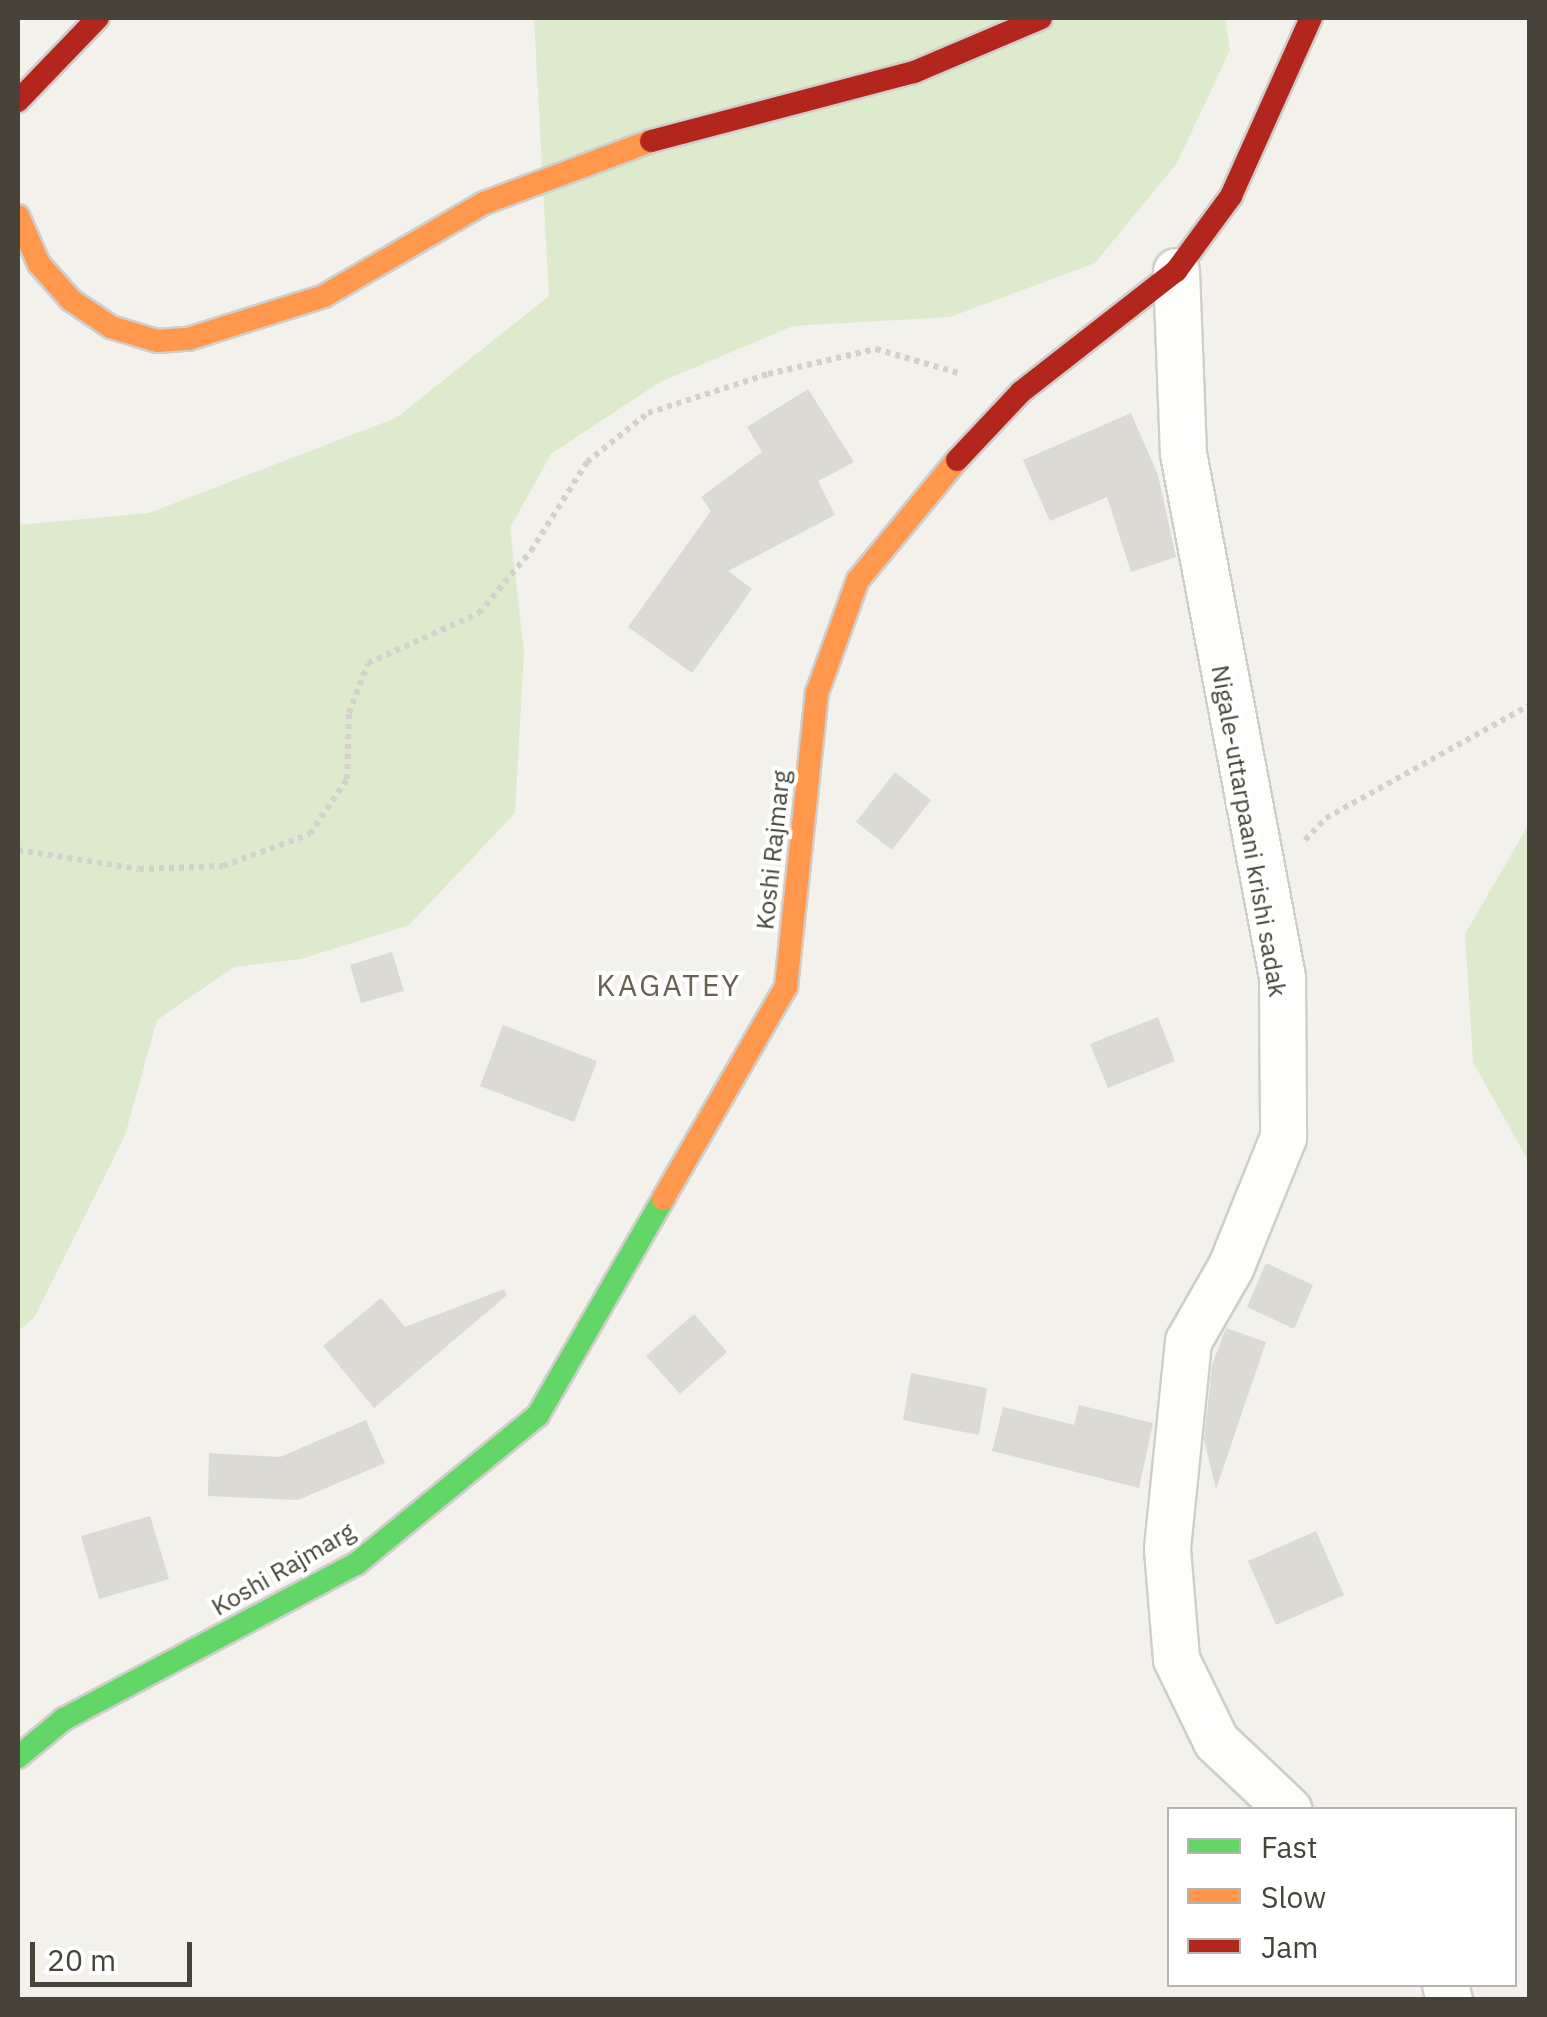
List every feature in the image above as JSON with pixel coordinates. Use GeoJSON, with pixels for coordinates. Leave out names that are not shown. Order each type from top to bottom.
{"type":"FeatureCollection","features":[{"type":"Feature","properties":{"kind":"main road"},"geometry":{"type":"LineString","coordinates":[[18,101],[98,18]]}},
{"type":"Feature","properties":{"kind":"main road"},"geometry":{"type":"LineString","coordinates":[[18,216],[39,264],[70,300],[111,327],[157,341],[188,339],[324,296],[484,203],[607,153],[914,72],[1041,18]]}},
{"type":"Feature","properties":{"kind":"main road","name":"Koshi Rajmarg"},"geometry":{"type":"LineString","coordinates":[[18,1758],[64,1719],[356,1564],[538,1415],[786,988],[817,693],[858,580],[934,484],[1022,392],[1176,271],[1231,196],[1311,18]]}},
{"type":"Feature","properties":{"kind":"street","name":"Nigale-uttarpaani krishi sadak"},"geometry":{"type":"LineString","coordinates":[[1176,271],[1184,453],[1282,977],[1283,1137],[1231,1266],[1188,1341],[1167,1549],[1176,1659],[1216,1741],[1286,1807]]}},
{"type":"Feature","properties":{"kind":"path"},"geometry":{"type":"LineString","coordinates":[[18,850],[140,869],[224,866],[310,834],[347,779],[349,712],[368,663],[479,613],[531,551],[586,462],[648,414],[768,374],[876,349],[1022,392]]}},
{"type":"Feature","properties":{"kind":"path"},"geometry":{"type":"LineString","coordinates":[[1301,844],[1326,818],[1530,704]]}},
{"type":"Feature","properties":{"kind":"green space"},"geometry":{"type":"Polygon","coordinates":[[[534,18],[1225,18],[1230,50],[1177,163],[1095,263],[950,317],[793,326],[660,382],[551,454],[510,528],[524,652],[515,813],[409,925],[301,959],[234,967],[157,1020],[125,1135],[34,1318],[18,1331],[18,525],[149,513],[396,418],[549,296],[534,18]]]}},
{"type":"Feature","properties":{"kind":"green space"},"geometry":{"type":"Polygon","coordinates":[[[1529,824],[1529,1162],[1473,1062],[1465,934],[1529,824]]]}},
{"type":"Feature","properties":{"kind":"building"},"geometry":{"type":"Polygon","coordinates":[[[808,389],[854,462],[818,481],[835,515],[728,571],[752,589],[692,673],[628,627],[711,511],[701,497],[762,452],[747,427],[808,389]]]}},
{"type":"Feature","properties":{"kind":"building"},"geometry":{"type":"Polygon","coordinates":[[[1131,413],[1158,475],[1176,557],[1131,572],[1107,497],[1050,521],[1023,460],[1131,413]]]}},
{"type":"Feature","properties":{"kind":"building"},"geometry":{"type":"Polygon","coordinates":[[[895,772],[931,800],[892,850],[856,822],[895,772]]]}},
{"type":"Feature","properties":{"kind":"building"},"geometry":{"type":"Polygon","coordinates":[[[392,952],[404,991],[361,1003],[350,965],[392,952]]]}},
{"type":"Feature","properties":{"kind":"building"},"geometry":{"type":"Polygon","coordinates":[[[1158,1017],[1175,1061],[1108,1088],[1090,1044],[1158,1017]]]}},
{"type":"Feature","properties":{"kind":"building"},"geometry":{"type":"Polygon","coordinates":[[[503,1025],[597,1061],[574,1122],[480,1086],[503,1025]]]}},
{"type":"Feature","properties":{"kind":"building"},"geometry":{"type":"Polygon","coordinates":[[[1266,1263],[1313,1285],[1294,1329],[1247,1307],[1266,1263]]]}},
{"type":"Feature","properties":{"kind":"building"},"geometry":{"type":"Polygon","coordinates":[[[504,1289],[507,1295],[374,1408],[323,1346],[381,1298],[405,1327],[504,1289]]]}},
{"type":"Feature","properties":{"kind":"building"},"geometry":{"type":"Polygon","coordinates":[[[694,1314],[727,1352],[680,1394],[646,1356],[694,1314]]]}},
{"type":"Feature","properties":{"kind":"building"},"geometry":{"type":"Polygon","coordinates":[[[1226,1328],[1266,1342],[1216,1489],[1204,1440],[1212,1365],[1226,1328]]]}},
{"type":"Feature","properties":{"kind":"building"},"geometry":{"type":"Polygon","coordinates":[[[911,1373],[987,1388],[979,1435],[903,1420],[911,1373]]]}},
{"type":"Feature","properties":{"kind":"building"},"geometry":{"type":"Polygon","coordinates":[[[1079,1405],[1153,1423],[1139,1488],[992,1451],[1003,1407],[1074,1425],[1079,1405]]]}},
{"type":"Feature","properties":{"kind":"building"},"geometry":{"type":"Polygon","coordinates":[[[366,1420],[385,1463],[298,1500],[208,1496],[209,1453],[280,1457],[366,1420]]]}},
{"type":"Feature","properties":{"kind":"building"},"geometry":{"type":"Polygon","coordinates":[[[150,1516],[169,1579],[99,1599],[81,1536],[150,1516]]]}},
{"type":"Feature","properties":{"kind":"building"},"geometry":{"type":"Polygon","coordinates":[[[1316,1531],[1344,1595],[1276,1625],[1248,1561],[1316,1531]]]}},
{"type":"Feature","properties":{"kind":"traffic: fast"},"geometry":{"type":"LineString","coordinates":[[18,1757],[64,1719],[356,1564],[538,1415],[663,1199]]}},
{"type":"Feature","properties":{"kind":"traffic: slow"},"geometry":{"type":"LineString","coordinates":[[18,216],[39,264],[71,300],[111,327],[157,341],[188,339],[324,296],[484,203],[651,141]]}},
{"type":"Feature","properties":{"kind":"traffic: slow"},"geometry":{"type":"LineString","coordinates":[[663,1199],[786,987],[817,693],[858,580],[957,460]]}},
{"type":"Feature","properties":{"kind":"traffic: jam"},"geometry":{"type":"LineString","coordinates":[[18,101],[98,18]]}},
{"type":"Feature","properties":{"kind":"traffic: jam"},"geometry":{"type":"LineString","coordinates":[[651,141],[914,72],[1041,18]]}},
{"type":"Feature","properties":{"kind":"traffic: jam"},"geometry":{"type":"LineString","coordinates":[[957,460],[1021,392],[1176,271],[1231,196],[1311,18]]}},
{"type":"Feature","properties":{"kind":"district","name":"KAGATEY"},"geometry":{"type":"Point","coordinates":[669,985]}}]}
